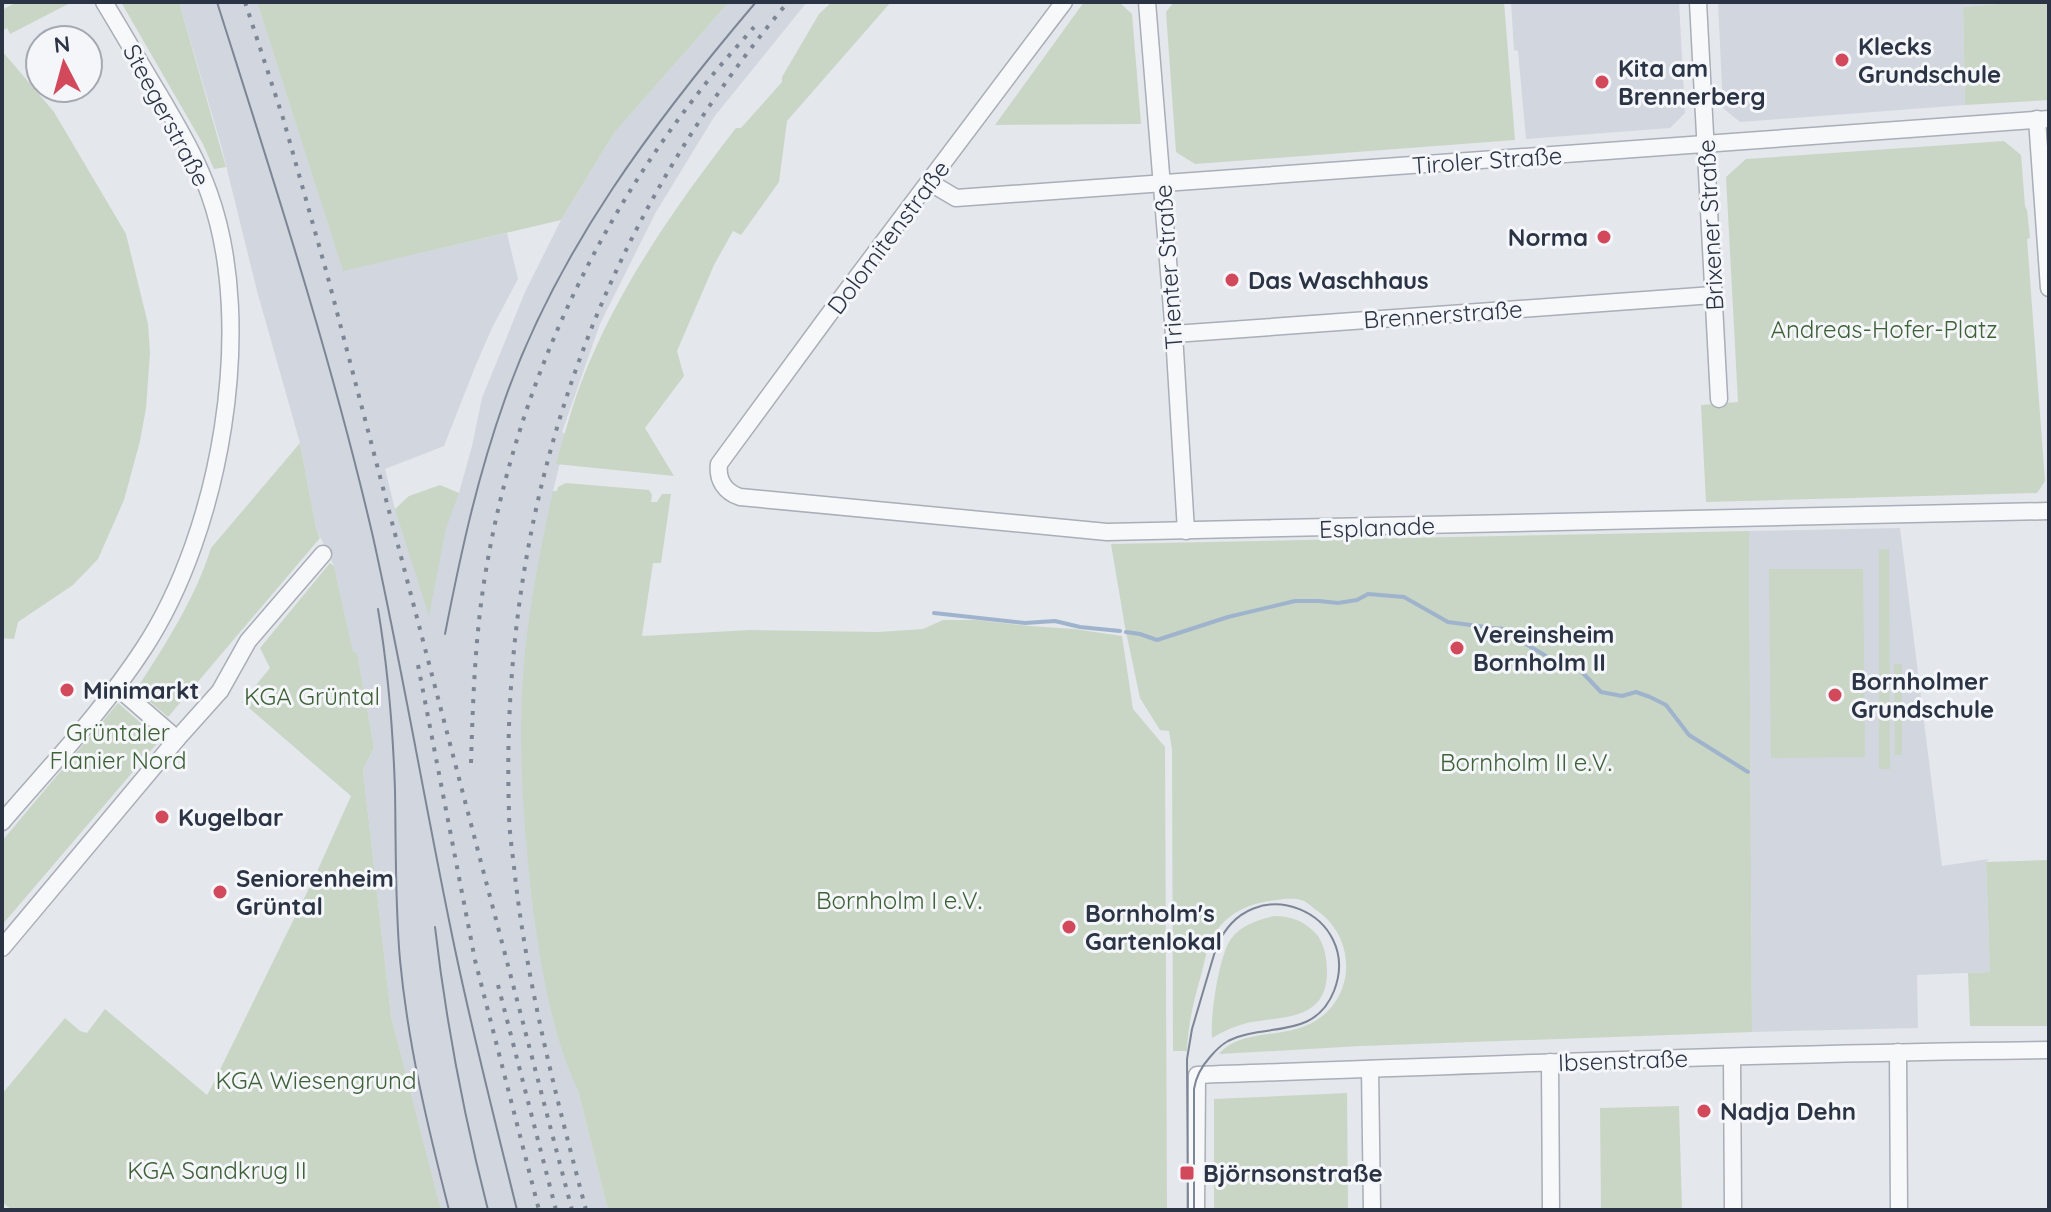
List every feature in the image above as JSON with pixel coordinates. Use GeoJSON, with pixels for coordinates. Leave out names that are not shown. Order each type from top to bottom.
{"type":"FeatureCollection","features":[{"type":"Feature","properties":{"kind":"street","name":"Steegerstraße"},"geometry":{"type":"LineString","coordinates":[[2,822],[117,687],[144,648],[169,602],[197,534],[209,491],[229,386],[230,304],[227,271],[210,195],[176,124],[104,2]]}},
{"type":"Feature","properties":{"kind":"street","name":"Dolomitenstraße"},"geometry":{"type":"LineString","coordinates":[[718,475],[719,464],[1064,2]]}},
{"type":"Feature","properties":{"kind":"street","name":"Trienter Straße"},"geometry":{"type":"LineString","coordinates":[[1147,2],[1163,184],[1186,531]]}},
{"type":"Feature","properties":{"kind":"street","name":"Brixener Straße"},"geometry":{"type":"LineString","coordinates":[[1698,2],[1719,399]]}},
{"type":"Feature","properties":{"kind":"street","name":"Tiroler Straße"},"geometry":{"type":"LineString","coordinates":[[929,182],[956,198],[2043,119]]}},
{"type":"Feature","properties":{"kind":"street"},"geometry":{"type":"LineString","coordinates":[[2043,119],[2049,288]]}},
{"type":"Feature","properties":{"kind":"street","name":"Brennerstraße"},"geometry":{"type":"LineString","coordinates":[[1174,334],[1713,295]]}},
{"type":"Feature","properties":{"kind":"street","name":"Esplanade"},"geometry":{"type":"LineString","coordinates":[[718,475],[731,494],[740,497],[1107,532],[2049,511]]}},
{"type":"Feature","properties":{"kind":"street"},"geometry":{"type":"LineString","coordinates":[[2,948],[220,691],[248,641],[323,554]]}},
{"type":"Feature","properties":{"kind":"street"},"geometry":{"type":"LineString","coordinates":[[117,687],[177,739]]}},
{"type":"Feature","properties":{"kind":"street","name":"Ibsenstraße"},"geometry":{"type":"LineString","coordinates":[[1196,1210],[1197,1075],[1550,1062],[2049,1050]]}},
{"type":"Feature","properties":{"kind":"street"},"geometry":{"type":"LineString","coordinates":[[1898,1052],[1899,1210]]}},
{"type":"Feature","properties":{"kind":"street"},"geometry":{"type":"LineString","coordinates":[[1732,1057],[1733,1210]]}},
{"type":"Feature","properties":{"kind":"street"},"geometry":{"type":"LineString","coordinates":[[1550,1062],[1551,1210]]}},
{"type":"Feature","properties":{"kind":"street"},"geometry":{"type":"LineString","coordinates":[[1370,1069],[1372,1210]]}},
{"type":"Feature","properties":{"kind":"shaded area"},"geometry":{"type":"Polygon","coordinates":[[[179,2],[257,2],[343,270],[507,233],[518,279],[492,328],[444,446],[385,469],[395,509],[418,510],[430,550],[459,493],[482,398],[525,292],[561,220],[614,133],[729,2],[807,2],[714,117],[656,212],[600,324],[562,432],[567,435],[553,491],[585,490],[578,1090],[608,1210],[441,1210],[391,1016],[363,770],[374,748],[357,654],[353,653],[334,566],[316,528],[300,443],[257,291],[221,145],[179,2]]]}},
{"type":"Feature","properties":{"kind":"shaded area","name":"Kita am Brennerberg"},"geometry":{"type":"Polygon","coordinates":[[[1511,2],[1679,2],[1685,113],[1670,128],[1526,139],[1511,2]]]}},
{"type":"Feature","properties":{"kind":"shaded area","name":"Klecks Grundschule"},"geometry":{"type":"Polygon","coordinates":[[[1718,2],[2023,2],[1963,7],[1965,105],[1740,122],[1723,108],[1718,2]]]}},
{"type":"Feature","properties":{"kind":"shaded area","name":"Bornholmer Grundschule"},"geometry":{"type":"Polygon","coordinates":[[[1900,528],[1942,866],[1989,859],[1986,862],[1990,972],[1917,975],[1918,1028],[1752,1032],[1749,531],[1900,528]]]}},
{"type":"Feature","properties":{"kind":"green space"},"geometry":{"type":"Polygon","coordinates":[[[17,2],[72,2],[24,24],[10,34],[7,28],[2,31],[2,10],[17,2]]]}},
{"type":"Feature","properties":{"kind":"green space"},"geometry":{"type":"Polygon","coordinates":[[[121,2],[179,2],[226,167],[214,169],[203,144],[121,2]]]}},
{"type":"Feature","properties":{"kind":"green space"},"geometry":{"type":"Polygon","coordinates":[[[257,2],[729,2],[614,133],[561,220],[343,271],[257,2]]]}},
{"type":"Feature","properties":{"kind":"green space"},"geometry":{"type":"Polygon","coordinates":[[[832,2],[891,2],[787,121],[779,182],[741,235],[733,231],[714,265],[677,351],[684,376],[645,428],[674,476],[556,464],[595,349],[649,250],[736,128],[741,128],[782,82],[819,14],[832,2]]]}},
{"type":"Feature","properties":{"kind":"green space"},"geometry":{"type":"Polygon","coordinates":[[[1084,2],[1119,2],[1132,14],[1141,124],[995,125],[1084,2]]]}},
{"type":"Feature","properties":{"kind":"green space"},"geometry":{"type":"Polygon","coordinates":[[[1174,2],[1504,2],[1515,140],[1195,164],[1176,152],[1166,12],[1174,2]]]}},
{"type":"Feature","properties":{"kind":"green space"},"geometry":{"type":"Polygon","coordinates":[[[2049,2],[2049,100],[1965,105],[1963,7],[2049,2]]]}},
{"type":"Feature","properties":{"kind":"green space"},"geometry":{"type":"Polygon","coordinates":[[[2,51],[24,77],[24,104],[47,104],[54,112],[126,234],[148,324],[150,353],[140,441],[124,500],[98,559],[73,585],[18,622],[14,639],[2,638],[2,51]]]}},
{"type":"Feature","properties":{"kind":"green space","name":"Andreas-Hofer-Platz"},"geometry":{"type":"Polygon","coordinates":[[[2004,141],[2021,155],[2030,238],[2027,239],[2045,481],[2037,493],[1706,502],[1701,405],[1738,402],[1726,177],[1746,159],[2004,141]]]}},
{"type":"Feature","properties":{"kind":"green space","name":"KGA Grüntal"},"geometry":{"type":"Polygon","coordinates":[[[300,443],[320,538],[168,717],[136,690],[188,603],[211,548],[300,443]]]}},
{"type":"Feature","properties":{"kind":"green space","name":"Bornholm I e.V."},"geometry":{"type":"Polygon","coordinates":[[[566,483],[649,490],[651,502],[657,502],[662,494],[671,494],[661,563],[653,563],[642,636],[750,630],[878,632],[923,629],[943,620],[977,620],[1122,636],[1133,709],[1165,747],[1167,1210],[608,1210],[578,1090],[554,1024],[544,977],[533,908],[523,793],[521,735],[528,630],[553,491],[566,483]]]}},
{"type":"Feature","properties":{"kind":"green space"},"geometry":{"type":"Polygon","coordinates":[[[440,485],[459,493],[446,528],[429,616],[395,509],[409,496],[440,485]]]}},
{"type":"Feature","properties":{"kind":"green space","name":"Bornholm II e.V."},"geometry":{"type":"Polygon","coordinates":[[[1749,531],[1752,1032],[1219,1054],[1231,1044],[1244,1039],[1306,1026],[1320,1018],[1340,993],[1346,967],[1342,941],[1327,919],[1307,903],[1289,899],[1248,907],[1231,916],[1218,929],[1208,948],[1195,997],[1187,1051],[1173,1051],[1172,749],[1169,731],[1160,730],[1140,698],[1111,544],[1749,531]]]}},
{"type":"Feature","properties":{"kind":"green space"},"geometry":{"type":"Polygon","coordinates":[[[1889,549],[1890,769],[1879,769],[1879,550],[1889,549]]]}},
{"type":"Feature","properties":{"kind":"green space"},"geometry":{"type":"Polygon","coordinates":[[[330,563],[334,566],[353,652],[357,653],[374,748],[363,770],[391,1016],[441,1210],[12,1210],[2,1202],[2,1094],[65,1018],[87,1033],[105,1009],[207,1095],[212,1086],[351,796],[242,702],[270,668],[260,648],[330,563]]]}},
{"type":"Feature","properties":{"kind":"green space"},"geometry":{"type":"Polygon","coordinates":[[[1769,569],[1863,569],[1865,757],[1771,758],[1769,569]]]}},
{"type":"Feature","properties":{"kind":"green space"},"geometry":{"type":"Polygon","coordinates":[[[1894,664],[1902,664],[1902,755],[1895,755],[1894,664]]]}},
{"type":"Feature","properties":{"kind":"green space","name":"Grüntaler Flanier Nord"},"geometry":{"type":"Polygon","coordinates":[[[118,703],[160,740],[2,925],[2,841],[118,703]]]}},
{"type":"Feature","properties":{"kind":"green space"},"geometry":{"type":"Polygon","coordinates":[[[2049,860],[2049,1026],[1970,1026],[1968,973],[1990,972],[1986,862],[2049,860]]]}},
{"type":"Feature","properties":{"kind":"green space"},"geometry":{"type":"Polygon","coordinates":[[[1274,916],[1299,921],[1320,940],[1327,972],[1325,988],[1319,1000],[1299,1014],[1243,1024],[1212,1038],[1216,987],[1231,939],[1256,921],[1274,916]]]}},
{"type":"Feature","properties":{"kind":"green space"},"geometry":{"type":"Polygon","coordinates":[[[1347,1093],[1348,1210],[1214,1210],[1214,1099],[1347,1093]]]}},
{"type":"Feature","properties":{"kind":"green space"},"geometry":{"type":"Polygon","coordinates":[[[1679,1106],[1682,1210],[1601,1210],[1600,1108],[1679,1106]]]}},
{"type":"Feature","properties":{"kind":"waterway"},"geometry":{"type":"LineString","coordinates":[[1126,632],[1157,640],[1228,617],[1295,601],[1338,603],[1357,600],[1368,594],[1404,597],[1448,622],[1486,627]]}},
{"type":"Feature","properties":{"kind":"waterway"},"geometry":{"type":"LineString","coordinates":[[934,613],[1025,623],[1055,621],[1120,631]]}},
{"type":"Feature","properties":{"kind":"waterway"},"geometry":{"type":"LineString","coordinates":[[1493,628],[1505,629],[1556,662],[1580,670],[1601,692],[1622,696],[1636,692],[1666,705],[1689,735],[1748,772]]}},
{"type":"Feature","properties":{"kind":"tram line"},"geometry":{"type":"LineString","coordinates":[[217,2],[300,268],[357,469],[384,586],[458,965],[517,1210]]}},
{"type":"Feature","properties":{"kind":"tram line"},"geometry":{"type":"LineString","coordinates":[[445,634],[470,515],[495,428],[527,344],[552,291],[612,189],[681,94],[756,2]]}},
{"type":"Feature","properties":{"kind":"tram line"},"geometry":{"type":"LineString","coordinates":[[378,609],[393,745],[400,960],[420,1086],[449,1210]]}},
{"type":"Feature","properties":{"kind":"tram line"},"geometry":{"type":"LineString","coordinates":[[1188,1210],[1187,1059],[1192,1029],[1216,948],[1232,923],[1253,908],[1277,904],[1299,909],[1319,921],[1333,940],[1339,964],[1334,991],[1325,1007],[1314,1017],[1287,1028],[1242,1035],[1228,1041],[1216,1050],[1202,1068],[1194,1089],[1194,1210]]}},
{"type":"Feature","properties":{"kind":"tram line"},"geometry":{"type":"LineString","coordinates":[[435,927],[457,1069],[488,1210]]}},
{"type":"Feature","properties":{"kind":"railway"},"geometry":{"type":"LineString","coordinates":[[245,2],[283,118],[327,274],[572,1210]]}},
{"type":"Feature","properties":{"kind":"railway"},"geometry":{"type":"LineString","coordinates":[[586,1210],[536,1003],[510,836],[510,700],[521,591],[542,484],[572,381],[612,280],[661,184],[720,91],[788,2]]}},
{"type":"Feature","properties":{"kind":"railway"},"geometry":{"type":"LineString","coordinates":[[471,763],[477,642],[486,570],[499,504],[539,376],[593,255],[626,197],[703,87],[754,27]]}},
{"type":"Feature","properties":{"kind":"railway"},"geometry":{"type":"LineString","coordinates":[[418,665],[475,960],[539,1210]]}},
{"type":"Feature","properties":{"kind":"railway"},"geometry":{"type":"LineString","coordinates":[[498,985],[556,1210]]}},
{"type":"Feature","properties":{"kind":"place","name":"Klecks Grundschule"},"geometry":{"type":"Point","coordinates":[1842,60]}},
{"type":"Feature","properties":{"kind":"place","name":"Kita am Brennerberg"},"geometry":{"type":"Point","coordinates":[1602,82]}},
{"type":"Feature","properties":{"kind":"place","name":"Norma"},"geometry":{"type":"Point","coordinates":[1604,237]}},
{"type":"Feature","properties":{"kind":"place","name":"Das Waschhaus"},"geometry":{"type":"Point","coordinates":[1232,280]}},
{"type":"Feature","properties":{"kind":"place","name":"Vereinsheim Bornholm II"},"geometry":{"type":"Point","coordinates":[1457,648]}},
{"type":"Feature","properties":{"kind":"place","name":"Minimarkt"},"geometry":{"type":"Point","coordinates":[67,690]}},
{"type":"Feature","properties":{"kind":"place","name":"Bornholmer Grundschule"},"geometry":{"type":"Point","coordinates":[1835,695]}},
{"type":"Feature","properties":{"kind":"place","name":"Kugelbar"},"geometry":{"type":"Point","coordinates":[162,817]}},
{"type":"Feature","properties":{"kind":"place","name":"Seniorenheim Grüntal"},"geometry":{"type":"Point","coordinates":[220,892]}},
{"type":"Feature","properties":{"kind":"place","name":"Bornholm's Gartenlokal"},"geometry":{"type":"Point","coordinates":[1069,927]}},
{"type":"Feature","properties":{"kind":"place","name":"Nadja Dehn"},"geometry":{"type":"Point","coordinates":[1704,1111]}},
{"type":"Feature","properties":{"kind":"place","name":"Björnsonstraße"},"geometry":{"type":"Point","coordinates":[1187,1173]}},
{"type":"Feature","properties":{"kind":"park label","name":"KGA Wiesengrund"},"geometry":{"type":"Point","coordinates":[316,1080]}},
{"type":"Feature","properties":{"kind":"park label","name":"KGA Sandkrug II"},"geometry":{"type":"Point","coordinates":[217,1170]}}]}
